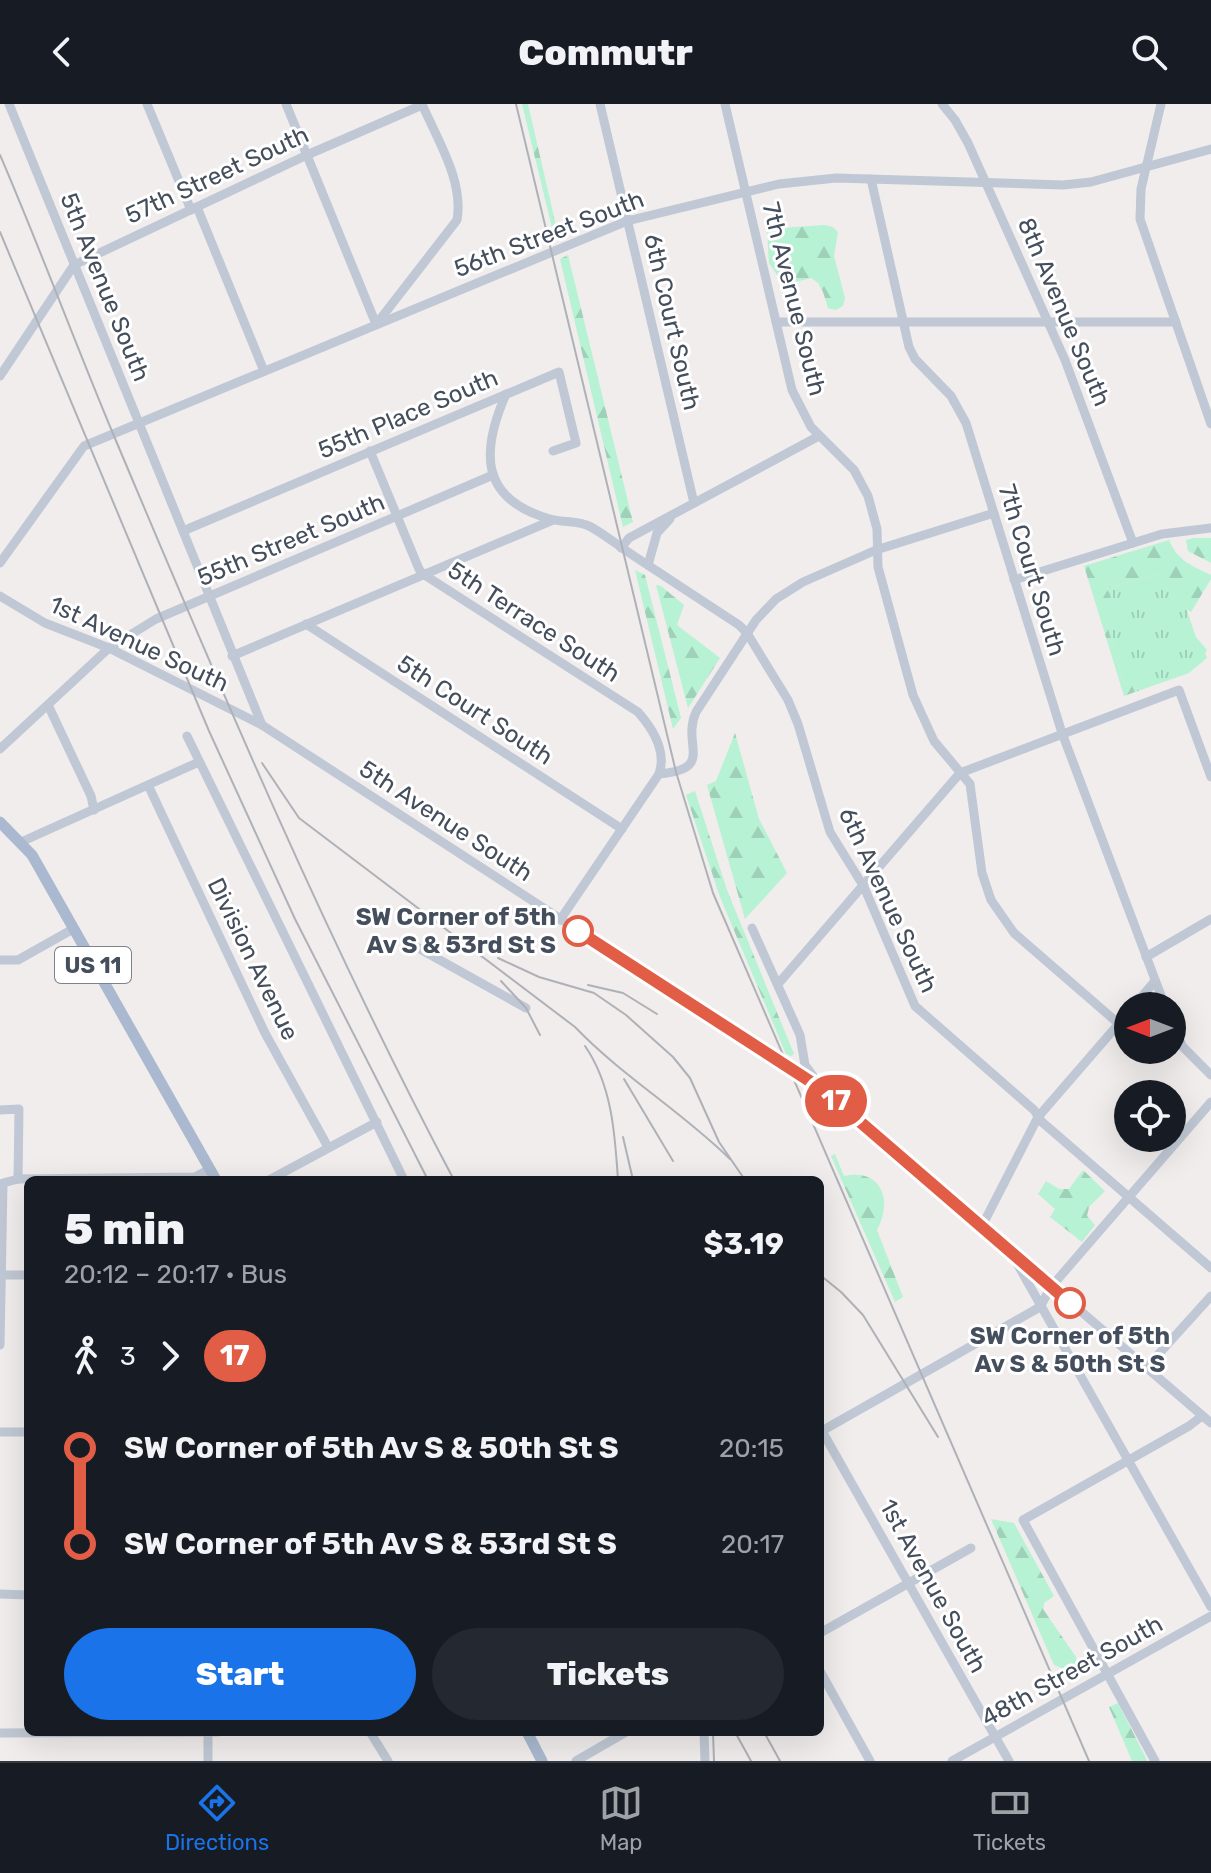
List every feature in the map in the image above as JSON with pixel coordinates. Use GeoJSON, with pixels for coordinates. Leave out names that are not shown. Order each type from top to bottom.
{"type":"FeatureCollection","features":[{"type":"Feature","properties":{"kind":"main road","name":"US 11"},"geometry":{"type":"LineString","coordinates":[[0,822],[32,855],[213,1175]]}},
{"type":"Feature","properties":{"kind":"main road"},"geometry":{"type":"LineString","coordinates":[[529,1736],[541,1761]]}},
{"type":"Feature","properties":{"kind":"street"},"geometry":{"type":"LineString","coordinates":[[147,104],[264,371]]}},
{"type":"Feature","properties":{"kind":"street"},"geometry":{"type":"LineString","coordinates":[[286,104],[376,324],[457,220],[456,184],[422,104]]}},
{"type":"Feature","properties":{"kind":"street","name":"57th Street South"},"geometry":{"type":"LineString","coordinates":[[74,265],[422,104]]}},
{"type":"Feature","properties":{"kind":"street","name":"6th Court South"},"geometry":{"type":"LineString","coordinates":[[600,104],[694,503]]}},
{"type":"Feature","properties":{"kind":"street","name":"7th Avenue South"},"geometry":{"type":"LineString","coordinates":[[725,104],[795,399],[819,436],[849,465],[866,489],[875,518],[878,567],[917,708],[934,741],[970,784],[985,882],[1001,917],[1014,933],[1114,1020]]}},
{"type":"Feature","properties":{"kind":"street","name":"8th Avenue South"},"geometry":{"type":"LineString","coordinates":[[942,104],[960,127],[987,183],[1072,377],[1133,543]]}},
{"type":"Feature","properties":{"kind":"street"},"geometry":{"type":"LineString","coordinates":[[1161,104],[1140,196],[1140,219],[1211,424]]}},
{"type":"Feature","properties":{"kind":"street","name":"5th Avenue South"},"geometry":{"type":"LineString","coordinates":[[4,105],[74,265],[262,725],[822,1089],[1211,1423]]}},
{"type":"Feature","properties":{"kind":"street","name":"56th Street South"},"geometry":{"type":"LineString","coordinates":[[0,563],[78,450],[627,221],[804,180],[1078,184],[1211,149]]}},
{"type":"Feature","properties":{"kind":"street","name":"7th Court South"},"geometry":{"type":"LineString","coordinates":[[871,179],[912,355],[945,388],[961,414],[1062,733],[1155,981]]}},
{"type":"Feature","properties":{"kind":"street"},"geometry":{"type":"LineString","coordinates":[[0,376],[74,265]]}},
{"type":"Feature","properties":{"kind":"street"},"geometry":{"type":"LineString","coordinates":[[776,322],[1176,322]]}},
{"type":"Feature","properties":{"kind":"street","name":"55th Place South"},"geometry":{"type":"LineString","coordinates":[[183,531],[559,372],[576,443],[553,451]]}},
{"type":"Feature","properties":{"kind":"street"},"geometry":{"type":"LineString","coordinates":[[493,475],[488,449],[492,424],[506,394]]}},
{"type":"Feature","properties":{"kind":"street"},"geometry":{"type":"LineString","coordinates":[[621,548],[629,538],[819,436]]}},
{"type":"Feature","properties":{"kind":"street","name":"5th Terrace South"},"geometry":{"type":"LineString","coordinates":[[370,451],[423,574],[638,712],[649,725],[663,758],[659,774]]}},
{"type":"Feature","properties":{"kind":"street","name":"55th Street South"},"geometry":{"type":"LineString","coordinates":[[0,749],[109,648],[156,619],[493,475]]}},
{"type":"Feature","properties":{"kind":"street","name":"6th Avenue South"},"geometry":{"type":"LineString","coordinates":[[493,475],[499,488],[512,501],[553,520],[586,524],[747,633],[788,700],[830,832],[864,887],[915,1006],[1211,1268]]}},
{"type":"Feature","properties":{"kind":"street"},"geometry":{"type":"LineString","coordinates":[[560,920],[659,774],[685,769],[693,761],[695,750],[691,726],[694,716],[747,633],[776,599],[803,582],[876,550],[994,513]]}},
{"type":"Feature","properties":{"kind":"street"},"geometry":{"type":"LineString","coordinates":[[648,565],[657,533],[673,515]]}},
{"type":"Feature","properties":{"kind":"street"},"geometry":{"type":"LineString","coordinates":[[232,656],[553,520]]}},
{"type":"Feature","properties":{"kind":"street"},"geometry":{"type":"LineString","coordinates":[[1014,580],[1181,530],[1211,528]]}},
{"type":"Feature","properties":{"kind":"street","name":"1st Avenue South"},"geometry":{"type":"LineString","coordinates":[[0,596],[45,623],[109,648],[262,725]]}},
{"type":"Feature","properties":{"kind":"street","name":"5th Court South"},"geometry":{"type":"LineString","coordinates":[[306,624],[622,829]]}},
{"type":"Feature","properties":{"kind":"street"},"geometry":{"type":"LineString","coordinates":[[778,984],[960,773],[1179,690],[1211,777]]}},
{"type":"Feature","properties":{"kind":"street"},"geometry":{"type":"LineString","coordinates":[[48,705],[91,796],[94,810]]}},
{"type":"Feature","properties":{"kind":"street"},"geometry":{"type":"LineString","coordinates":[[187,736],[402,1176]]}},
{"type":"Feature","properties":{"kind":"street"},"geometry":{"type":"LineString","coordinates":[[21,842],[199,762]]}},
{"type":"Feature","properties":{"kind":"street","name":"Division Avenue"},"geometry":{"type":"LineString","coordinates":[[148,785],[265,1033],[328,1147]]}},
{"type":"Feature","properties":{"kind":"street"},"geometry":{"type":"LineString","coordinates":[[1146,957],[1211,919]]}},
{"type":"Feature","properties":{"kind":"street"},"geometry":{"type":"LineString","coordinates":[[752,928],[800,1035],[805,1065],[822,1089]]}},
{"type":"Feature","properties":{"kind":"street"},"geometry":{"type":"LineString","coordinates":[[0,960],[18,960],[73,929]]}},
{"type":"Feature","properties":{"kind":"street"},"geometry":{"type":"LineString","coordinates":[[411,944],[526,1008]]}},
{"type":"Feature","properties":{"kind":"street"},"geometry":{"type":"LineString","coordinates":[[1146,992],[1155,981],[1159,992]]}},
{"type":"Feature","properties":{"kind":"street"},"geometry":{"type":"LineString","coordinates":[[981,1228],[1038,1117],[1114,1030]]}},
{"type":"Feature","properties":{"kind":"street"},"geometry":{"type":"LineString","coordinates":[[1186,1050],[1211,1075]]}},
{"type":"Feature","properties":{"kind":"street"},"geometry":{"type":"LineString","coordinates":[[824,1430],[1040,1307],[1051,1287],[1211,1102]]}},
{"type":"Feature","properties":{"kind":"street"},"geometry":{"type":"LineString","coordinates":[[0,1110],[19,1109],[18,1179]]}},
{"type":"Feature","properties":{"kind":"street"},"geometry":{"type":"LineString","coordinates":[[276,1176],[377,1122]]}},
{"type":"Feature","properties":{"kind":"street"},"geometry":{"type":"LineString","coordinates":[[0,1345],[3,1183],[24,1179]]}},
{"type":"Feature","properties":{"kind":"street"},"geometry":{"type":"LineString","coordinates":[[1010,1252],[1211,1607]]}},
{"type":"Feature","properties":{"kind":"street"},"geometry":{"type":"LineString","coordinates":[[1,1275],[24,1275]]}},
{"type":"Feature","properties":{"kind":"street"},"geometry":{"type":"LineString","coordinates":[[1146,1368],[1211,1296]]}},
{"type":"Feature","properties":{"kind":"street"},"geometry":{"type":"LineString","coordinates":[[1155,1761],[1023,1520],[1202,1416]]}},
{"type":"Feature","properties":{"kind":"street"},"geometry":{"type":"LineString","coordinates":[[0,1432],[24,1432]]}},
{"type":"Feature","properties":{"kind":"street","name":"1st Avenue South"},"geometry":{"type":"LineString","coordinates":[[824,1437],[1009,1761]]}},
{"type":"Feature","properties":{"kind":"street"},"geometry":{"type":"LineString","coordinates":[[824,1631],[971,1548]]}},
{"type":"Feature","properties":{"kind":"street"},"geometry":{"type":"LineString","coordinates":[[0,1594],[24,1595]]}},
{"type":"Feature","properties":{"kind":"street","name":"48th Street South"},"geometry":{"type":"LineString","coordinates":[[952,1761],[1211,1616]]}},
{"type":"Feature","properties":{"kind":"street"},"geometry":{"type":"LineString","coordinates":[[824,1678],[870,1761]]}},
{"type":"Feature","properties":{"kind":"street"},"geometry":{"type":"LineString","coordinates":[[0,1733],[24,1733]]}},
{"type":"Feature","properties":{"kind":"street"},"geometry":{"type":"LineString","coordinates":[[208,1736],[208,1761]]}},
{"type":"Feature","properties":{"kind":"street"},"geometry":{"type":"LineString","coordinates":[[372,1736],[388,1761]]}},
{"type":"Feature","properties":{"kind":"street"},"geometry":{"type":"LineString","coordinates":[[576,1761],[619,1736]]}},
{"type":"Feature","properties":{"kind":"street"},"geometry":{"type":"LineString","coordinates":[[704,1736],[705,1761]]}},
{"type":"Feature","properties":{"kind":"green space"},"geometry":{"type":"Polygon","coordinates":[[[522,104],[528,104],[557,230],[553,232],[522,104]]]}},
{"type":"Feature","properties":{"kind":"green space"},"geometry":{"type":"Polygon","coordinates":[[[824,225],[838,232],[834,256],[845,298],[843,306],[836,310],[828,308],[818,283],[811,278],[784,285],[769,263],[767,229],[824,225]]]}},
{"type":"Feature","properties":{"kind":"green space"},"geometry":{"type":"Polygon","coordinates":[[[568,255],[633,522],[623,527],[560,259],[568,255]]]}},
{"type":"Feature","properties":{"kind":"green space"},"geometry":{"type":"Polygon","coordinates":[[[1211,538],[1211,563],[1188,551],[1186,540],[1211,538]]]}},
{"type":"Feature","properties":{"kind":"green space"},"geometry":{"type":"Polygon","coordinates":[[[1169,540],[1181,557],[1211,575],[1211,579],[1191,612],[1175,602],[1157,574],[1107,588],[1115,613],[1106,622],[1124,684],[1132,683],[1135,692],[1124,696],[1084,566],[1169,540]]]}},
{"type":"Feature","properties":{"kind":"green space"},"geometry":{"type":"Polygon","coordinates":[[[635,570],[645,575],[681,718],[673,729],[635,570]]]}},
{"type":"Feature","properties":{"kind":"green space"},"geometry":{"type":"Polygon","coordinates":[[[1157,574],[1175,602],[1186,608],[1196,637],[1207,650],[1207,658],[1189,673],[1135,692],[1132,683],[1124,684],[1106,622],[1114,613],[1107,588],[1157,574]]]}},
{"type":"Feature","properties":{"kind":"green space"},"geometry":{"type":"Polygon","coordinates":[[[656,585],[684,605],[677,625],[720,658],[688,708],[656,585]]]}},
{"type":"Feature","properties":{"kind":"green space"},"geometry":{"type":"Polygon","coordinates":[[[735,733],[759,819],[787,873],[745,919],[707,785],[716,781],[735,733]]]}},
{"type":"Feature","properties":{"kind":"green space"},"geometry":{"type":"Polygon","coordinates":[[[695,791],[727,890],[794,1054],[791,1056],[786,1054],[720,897],[686,795],[695,791]]]}},
{"type":"Feature","properties":{"kind":"green space"},"geometry":{"type":"Polygon","coordinates":[[[835,1154],[844,1176],[867,1177],[881,1189],[884,1208],[877,1230],[903,1297],[895,1302],[831,1156],[835,1154]]]}},
{"type":"Feature","properties":{"kind":"green space"},"geometry":{"type":"Polygon","coordinates":[[[1083,1170],[1105,1191],[1089,1207],[1087,1216],[1095,1225],[1082,1242],[1050,1217],[1055,1209],[1038,1194],[1046,1181],[1059,1189],[1069,1189],[1083,1170]]]}},
{"type":"Feature","properties":{"kind":"green space"},"geometry":{"type":"Polygon","coordinates":[[[991,1519],[1014,1523],[1054,1596],[1044,1603],[1043,1609],[1076,1657],[1077,1665],[1067,1670],[1054,1665],[991,1519]]]}},
{"type":"Feature","properties":{"kind":"green space"},"geometry":{"type":"Polygon","coordinates":[[[1118,1703],[1147,1761],[1132,1761],[1109,1707],[1118,1703]]]}},
{"type":"Feature","properties":{"kind":"railway"},"geometry":{"type":"LineString","coordinates":[[516,104],[676,772],[713,893],[1089,1761]]}},
{"type":"Feature","properties":{"kind":"railway"},"geometry":{"type":"LineString","coordinates":[[0,155],[114,436],[276,812],[362,998],[452,1176]]}},
{"type":"Feature","properties":{"kind":"railway"},"geometry":{"type":"LineString","coordinates":[[0,232],[209,731],[295,919],[426,1176]]}},
{"type":"Feature","properties":{"kind":"railway"},"geometry":{"type":"LineString","coordinates":[[262,763],[299,818],[575,1027],[612,1062],[730,1159]]}},
{"type":"Feature","properties":{"kind":"railway"},"geometry":{"type":"LineString","coordinates":[[498,958],[539,977],[594,993],[626,1015],[673,1057],[690,1078],[719,1142],[742,1176]]}},
{"type":"Feature","properties":{"kind":"railway"},"geometry":{"type":"LineString","coordinates":[[501,981],[526,1008],[540,1035]]}},
{"type":"Feature","properties":{"kind":"railway"},"geometry":{"type":"LineString","coordinates":[[588,985],[623,993],[657,1014]]}},
{"type":"Feature","properties":{"kind":"railway"},"geometry":{"type":"LineString","coordinates":[[585,1046],[607,1093],[618,1176]]}},
{"type":"Feature","properties":{"kind":"railway"},"geometry":{"type":"LineString","coordinates":[[624,1079],[673,1161]]}},
{"type":"Feature","properties":{"kind":"railway"},"geometry":{"type":"LineString","coordinates":[[623,1137],[632,1176]]}},
{"type":"Feature","properties":{"kind":"railway"},"geometry":{"type":"LineString","coordinates":[[824,1278],[863,1315],[938,1437]]}},
{"type":"Feature","properties":{"kind":"railway"},"geometry":{"type":"LineString","coordinates":[[713,1736],[714,1761]]}},
{"type":"Feature","properties":{"kind":"railway"},"geometry":{"type":"LineString","coordinates":[[737,1736],[751,1761]]}},
{"type":"Feature","properties":{"kind":"railway"},"geometry":{"type":"LineString","coordinates":[[766,1736],[780,1761]]}},
{"type":"Feature","properties":{"kind":"bus line","name":"17"},"geometry":{"type":"LineString","coordinates":[[578,931],[822,1089],[1070,1303]]}},
{"type":"Feature","properties":{"kind":"place","name":"SW Corner of 5th Av S & 53rd St S"},"geometry":{"type":"Point","coordinates":[578,931]}},
{"type":"Feature","properties":{"kind":"place","name":"SW Corner of 5th Av S & 50th St S"},"geometry":{"type":"Point","coordinates":[1070,1303]}}]}
